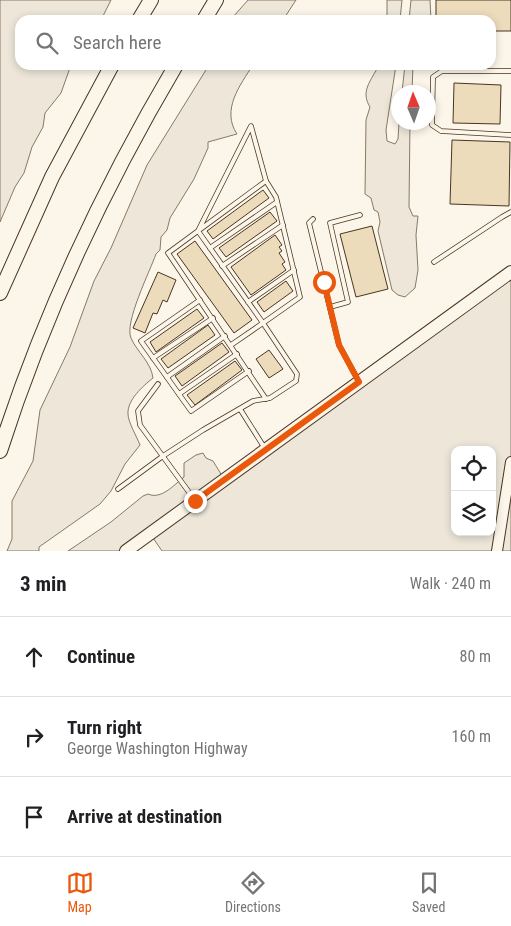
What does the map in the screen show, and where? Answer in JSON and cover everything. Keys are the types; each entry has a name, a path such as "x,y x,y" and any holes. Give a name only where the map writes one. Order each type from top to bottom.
{"highway":[{"path":"142,15 151,0"},
{"path":"207,15 216,0"},
{"path":"0,293 52,177 109,70"},
{"path":"0,452 34,355 70,268 124,157 173,70"}],"main road":[{"path":"126,551 511,272"}],"street":[{"path":"497,551 511,462"}],"lane":[{"path":"511,71 442,71 433,77 432,125 441,130 511,135"},
{"path":"198,231 251,126 266,181 276,197 300,297 231,345"},
{"path":"266,181 168,253 266,398"},
{"path":"210,248 277,202"},
{"path":"434,262 511,212"},
{"path":"330,307 348,302 330,223 360,215"},
{"path":"313,219 309,223 339,345 359,382"},
{"path":"222,266 283,225"},
{"path":"118,490 162,456 203,430 253,401 270,398 296,381 297,374 263,322 198,231"},
{"path":"248,302 294,270"},
{"path":"200,300 141,341 191,411 249,371"},
{"path":"153,358 213,318"},
{"path":"166,377 225,336"},
{"path":"179,394 237,354"},
{"path":"158,384 138,411 140,425 195,501"},
{"path":"240,409 266,449"}],"shaded area":[{"path":"0,0 111,0 104,15 15,15 15,70 69,70 61,93 45,113 43,127 32,147 24,173 15,187 0,222"},
{"path":"248,0 296,0 286,15 235,15"},
{"path":"387,0 402,0 400,15 387,15"},
{"path":"411,0 430,0 431,15 410,15"},
{"path":"206,70 250,70 238,89 232,107 231,116 237,134 208,142 208,148 194,179 170,218 167,230 161,237 160,250 156,254 134,309 131,321 131,338 150,367 153,378 136,394 128,409 129,421 140,445 125,464 111,491 100,504 39,547 39,551 7,551 12,539 12,501 33,461 40,410 70,347 94,281 111,248 147,165"},
{"path":"376,70 395,70 393,85 391,85 386,130 387,141 395,144 398,139 399,130 410,130 409,207 413,216 418,216 416,235 418,270 415,288 405,297 398,295 392,290 378,231 380,222 378,212 374,210 371,198 365,194 366,120 370,107 366,96 368,86"},
{"path":"404,70 413,70 412,85 403,85"},
{"path":"511,273 511,551 162,551 151,535 128,551 68,551 111,522 143,496 148,494 158,495 172,487 184,477 184,463 196,455 203,453 206,458 213,461 224,479"}],"building":[{"path":"436,0 511,0 511,31 496,31 496,15 436,15"},
{"path":"454,83 501,85 500,124 453,123"},
{"path":"452,140 510,142 509,206 450,204"},
{"path":"263,190 269,198 213,239 207,231"},
{"path":"270,212 277,221 226,257 219,248"},
{"path":"372,226 388,289 356,297 340,234"},
{"path":"275,235 282,245 279,247 282,251 279,253 285,262 282,264 286,270 251,295 231,267"},
{"path":"195,241 252,320 234,333 177,254"},
{"path":"158,272 176,280 167,302 163,300 157,314 153,313 145,333 133,328"},
{"path":"286,281 293,291 264,312 257,302"},
{"path":"197,309 204,318 156,352 150,342"},
{"path":"208,325 215,335 168,368 161,359"},
{"path":"222,343 229,352 182,386 175,376"},
{"path":"269,350 283,369 269,378 256,359"},
{"path":"235,361 242,370 195,405 187,395"}],"route":[{"path":"195,501 359,382 339,345 324,282"}]}
